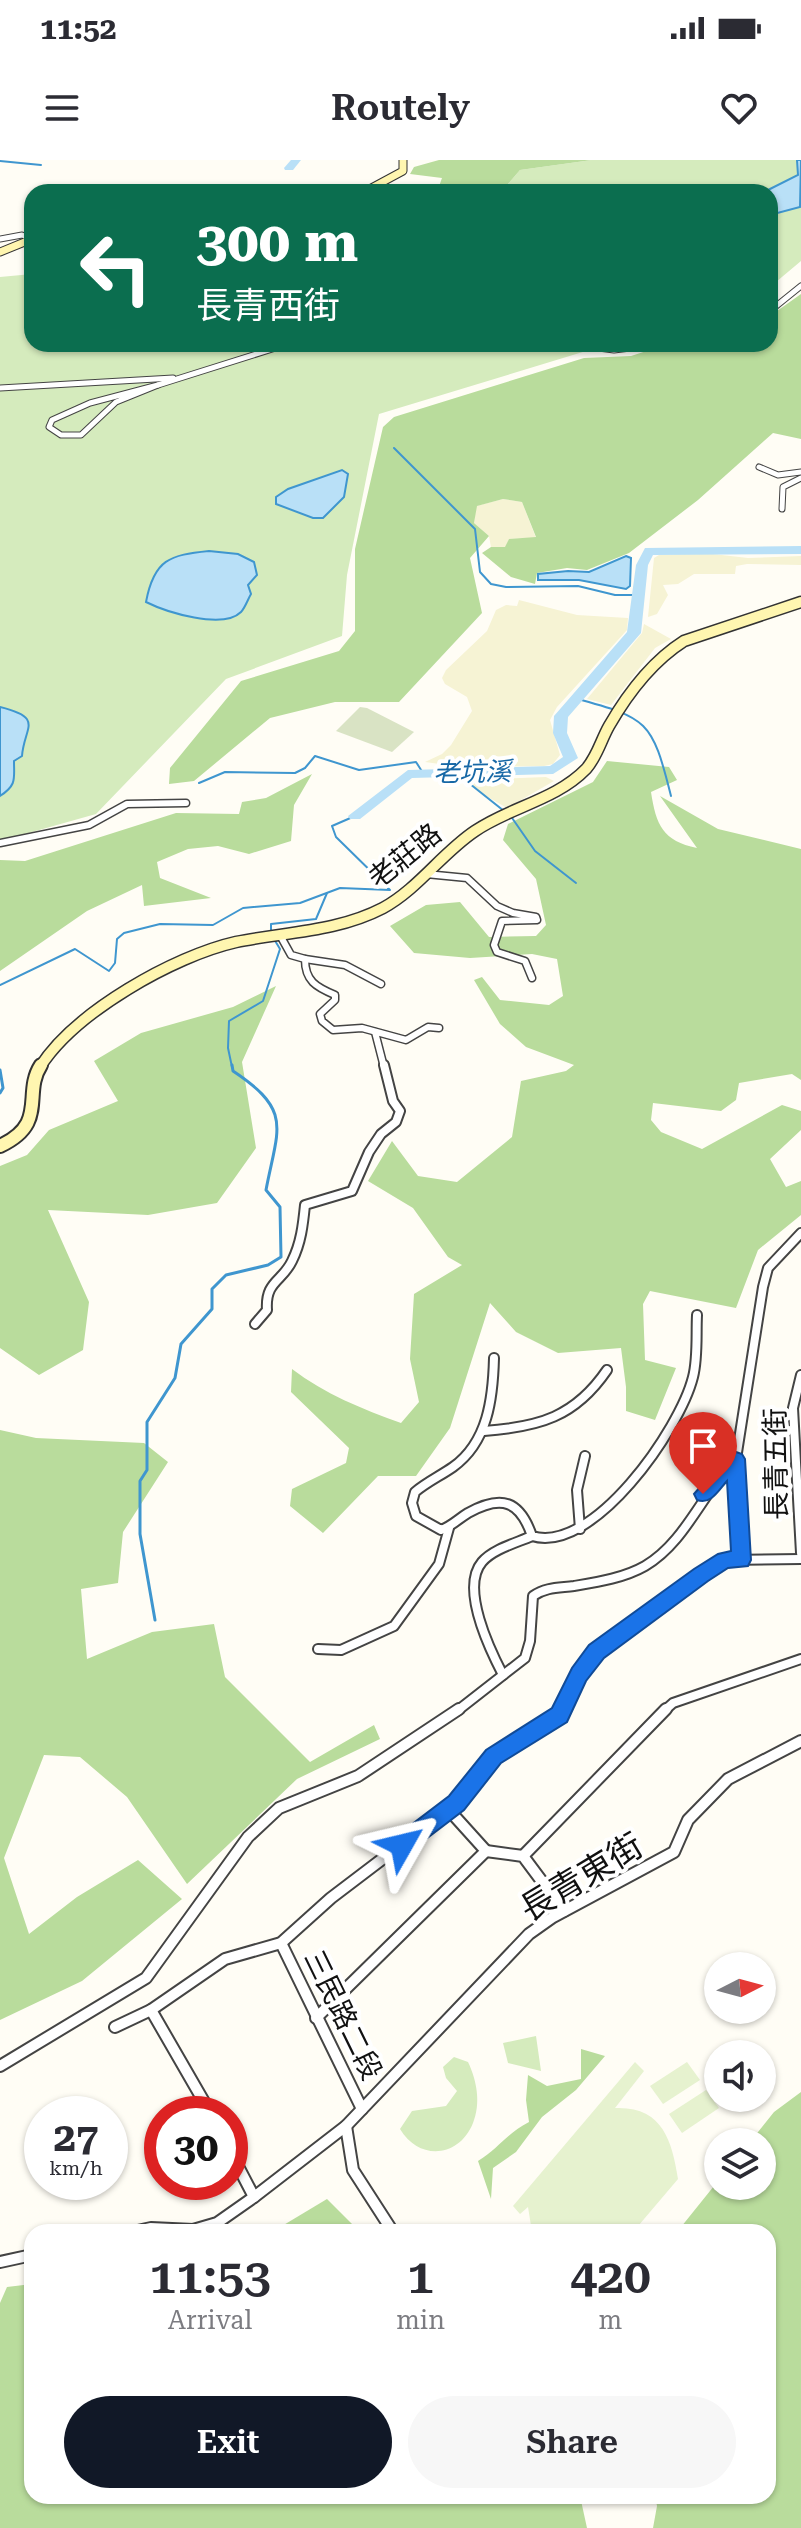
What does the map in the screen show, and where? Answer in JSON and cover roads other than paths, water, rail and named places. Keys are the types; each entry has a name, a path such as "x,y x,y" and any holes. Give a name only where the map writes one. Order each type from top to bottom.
{"street":[{"path":"381,184 403,171 403,160"},
{"path":"0,239 24,236"},
{"path":"0,252 24,242"},
{"path":"778,305 801,286"},
{"path":"158,385 118,401 92,429 82,434 71,436 49,427 52,420 68,411 263,352"},
{"path":"0,388 182,378"},
{"path":"129,379 158,385"},
{"path":"759,467 778,475 801,475"},
{"path":"782,509 783,487 801,475"},
{"name":"老莊路","path":"0,1146 9,1143 24,1129 35,1100 35,1074 46,1058 72,1032 130,988 197,956 235,942 339,924 373,912 404,895 477,829 581,774 595,757 620,711 660,656 670,648 725,626 801,602"},
{"path":"0,843 89,825 127,804 186,803"},
{"path":"426,874 467,878 483,896 503,911 536,917 537,920 502,921 494,945 497,952 525,961 532,978"},
{"path":"276,937 291,955 355,969 381,984"},
{"path":"305,959 305,976 309,984 335,995 335,1000 320,1014 322,1021 340,1031 362,1028 406,1040 428,1027 439,1028"},
{"path":"255,1324 267,1310 266,1296 273,1283 291,1265 301,1240 305,1205 352,1191 373,1146 388,1126 396,1122 400,1111 389,1091 375,1032"},
{"path":"741,1560 736,1459 768,1268 801,1233"},
{"path":"503,1675 486,1642 474,1588 481,1563 532,1536 545,1540 580,1529 638,1476 683,1399 695,1368 697,1315"},
{"path":"494,1358 484,1431 456,1464 415,1492 412,1503 416,1516 428,1526 441,1530 454,1527 462,1518 490,1505 511,1506 524,1513 532,1536"},
{"path":"484,1431 545,1424 562,1415 598,1386 607,1370"},
{"name":"長青五街","path":"801,1375 797,1408 801,1553"},
{"path":"580,1529 577,1490 585,1456"},
{"path":"0,2066 146,1978 248,1837 279,1808 358,1776 455,1712 525,1658 530,1641 533,1596 542,1588 571,1587 604,1579 655,1560 693,1516 703,1494 736,1459"},
{"path":"318,1649 341,1650 394,1626 439,1564 449,1528"},
{"name":"三民路二段","path":"214,2224 346,2126 362,2109 281,1943 331,1898 449,1810 478,1779 494,1756 559,1715 579,1675 597,1651 725,1560 801,1559"},
{"name":"長青東街","path":"523,1856 673,1703 801,1659"},
{"name":"長青東街","path":"362,2109 529,1934 564,1911 674,1852 688,1820 728,1779 801,1741"},
{"path":"449,1810 486,1851 523,1856 564,1911"},
{"path":"316,2018 486,1851"},
{"path":"115,2027 151,2010 225,1959 281,1943"},
{"path":"151,2010 201,2096"},
{"path":"346,2126 345,2144 352,2175 387,2224"},
{"path":"248,2186 254,2197"},
{"path":"0,2262 24,2257"}],"water":[{"path":"797,160 801,160 800,207 778,213 778,185 798,175"},
{"path":"342,470 348,474 344,497 323,518 313,518 276,504 276,497 288,489"},
{"path":"209,551 238,554 254,562 257,575 248,585 251,594 241,612 221,619 194,618 146,602 154,576 166,562"},
{"path":"626,556 631,558 630,586 626,589 579,580 538,580 538,574 589,572"},
{"path":"0,707 23,715 29,725 22,756 14,761 12,785 0,796"}],"waterway":[{"path":"289,168 296,160"},
{"path":"0,161 41,165"},
{"path":"394,448 475,529 480,572 491,584 506,587 578,586 615,595 640,595"},
{"name":"老坑溪","path":"355,816 408,774 553,770 571,758 560,733 561,716 634,633 642,565 649,551 801,550"},
{"path":"574,698 618,711 643,726 658,751 671,796"},
{"path":"199,783 225,772 295,773 305,768 315,756 359,770 416,762 423,773"},
{"path":"455,772 504,811"},
{"path":"510,815 535,851 576,883"},
{"name":"老坑溪","path":"0,985 75,949 109,971 115,963 117,939 124,933 160,924 213,925 243,908 300,903 340,888 390,890 336,837 332,826 355,816"},
{"path":"271,933 271,924 316,919 327,893"},
{"path":"232,1067 228,1048 229,1021 263,1001 280,949 274,939"},
{"path":"155,1620 140,1534 140,1481 147,1470 147,1422 175,1378 181,1344 212,1309 212,1289 226,1275 268,1265 281,1257 280,1207 266,1190 277,1135 273,1110 252,1085 233,1071 232,1065"},
{"name":"老坑溪","path":"0,1070 3,1088 0,1093"}]}
